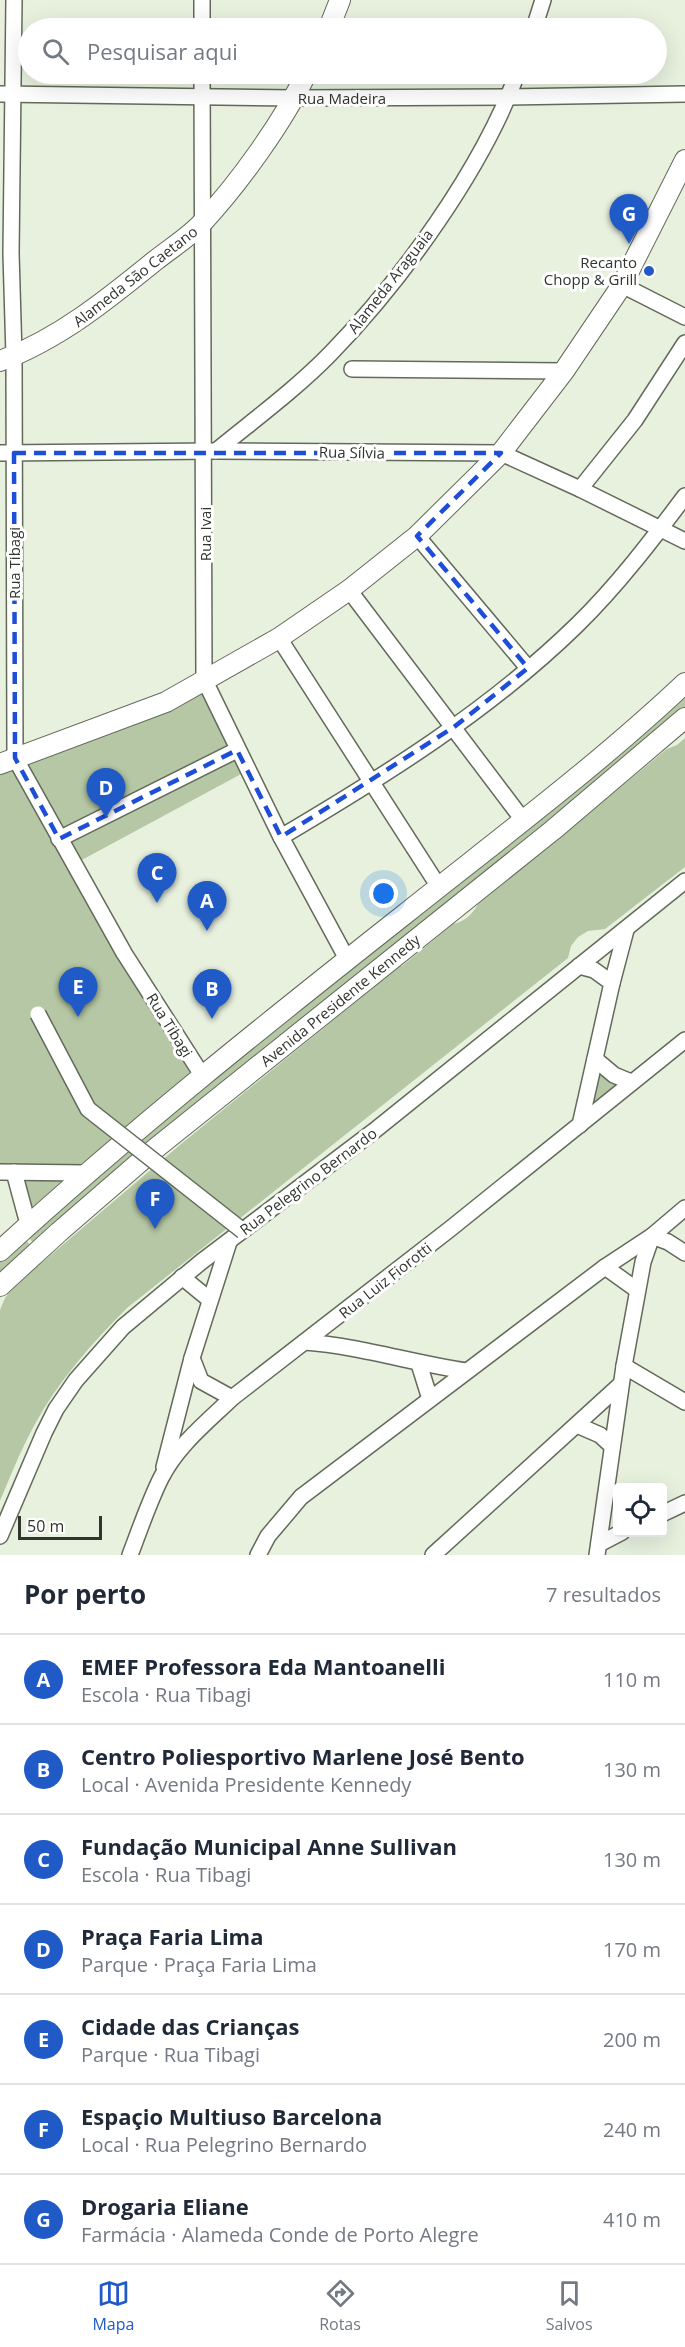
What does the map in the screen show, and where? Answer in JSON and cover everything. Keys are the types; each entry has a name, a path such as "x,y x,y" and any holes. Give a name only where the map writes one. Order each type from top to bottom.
{"main road":[{"path":"332,18 340,0"},
{"name":"Alameda São Caetano","path":"7,359 68,327 114,294 201,224 240,176 294,98 301,84"},
{"path":"8,761 166,702 279,638 349,590 417,536 501,453 564,371 622,285 685,160"},
{"name":"Avenida Presidente Kennedy","path":"0,1251 85,1173 202,1075 596,761 677,694 685,683"},
{"name":"Avenida Presidente Kennedy","path":"0,1286 156,1148 553,830 685,718"},
{"path":"85,1173 96,1179 96,1201"},
{"path":"28,1224 34,1238 44,1245"}],"street":[{"name":"Rua Tibagi","path":"14,0 7,94 5,253 8,761 60,839 124,953 202,1075"},
{"path":"202,0 202,18"},
{"path":"537,18 543,0"},
{"name":"Rua Ivai","path":"202,84 201,224 210,451 204,679 281,837 347,959"},
{"name":"Alameda Araguaia","path":"210,451 309,374 377,302 432,230 470,170 513,84"},
{"name":"Rua Madeira","path":"7,94 294,98 508,98 685,94"},
{"path":"622,285 685,316"},
{"path":"580,489 635,420 685,343"},
{"path":"352,369 564,371"},
{"name":"Rua Sílvia","path":"7,453 210,451 501,453 685,541"},
{"path":"281,837 373,783 454,727 528,668 577,625 619,580 685,495"},
{"path":"417,536 528,668"},
{"path":"349,590 523,819"},
{"path":"279,638 439,887"},
{"path":"60,839 237,750"},
{"name":"Rua Pelegrino Bernardo","path":"0,1536 44,1433 76,1380 123,1327 182,1277 374,1131 685,881"},
{"path":"580,1125 626,930"},
{"path":"579,966 594,970 612,983"},
{"path":"38,1014 88,1109 243,1231"},
{"name":"Rua Luiz Fiorotti","path":"130,1555 162,1477 193,1435 232,1398 685,1040"},
{"path":"595,1059 614,1075 631,1082"},
{"path":"28,1224 7,1172 85,1173"},
{"path":"258,1555 268,1536 301,1497 605,1267 652,1236 685,1208"},
{"path":"652,1236 668,1242 685,1253"},
{"path":"598,1549 620,1385 643,1262 652,1236"},
{"path":"162,1477 192,1358 229,1242"},
{"path":"605,1267 637,1290"},
{"path":"182,1277 210,1300"},
{"path":"305,1342 335,1344 419,1364 466,1371"},
{"path":"192,1358 201,1381 232,1398"},
{"path":"419,1364 430,1399"},
{"path":"624,1366 685,1402"},
{"path":"433,1555 448,1548 620,1385"},
{"path":"577,1425 600,1435 612,1446"},
{"path":"667,1512 685,1503"},
{"path":"598,1549 616,1537"}],"highlighted area":[{"path":"14,453 501,453 417,536 528,668 454,727 281,837 237,750 59,839 15,758"}],"green space":[{"path":"201,688 243,773 78,862 17,759"},
{"path":"685,696 685,711 34,1244 25,1233"},
{"path":"685,738 685,867 605,929 588,931 578,937 571,946 568,958 127,1308 89,1348 65,1377 44,1408 16,1462 0,1501 0,1310 12,1288 181,1144 373,988 393,965 402,966 453,924 468,917 478,904 667,749 677,745"},
{"path":"11,762 191,1075 75,1169 0,1167 0,767"},
{"path":"596,1068 621,1085 585,1114"},
{"path":"18,1176 65,1178 30,1209"},
{"path":"23,1236 33,1249 0,1277 0,1257"}],"place":[{"name":"Drogaria Eliane","path":"629,244"},
{"name":"Recanto Chopp & Grill","path":"649,271"},
{"name":"Praça Faria Lima","path":"106,818"},
{"name":"Fundação Municipal Anne Sullivan","path":"157,903"},
{"name":"EMEF Professora Eda Mantoanelli","path":"207,931"},
{"name":"Cidade das Crianças","path":"78,1017"},
{"name":"Centro Poliesportivo Marlene José Bento","path":"212,1019"},
{"name":"Espaçio Multiuso Barcelona","path":"155,1229"}]}
